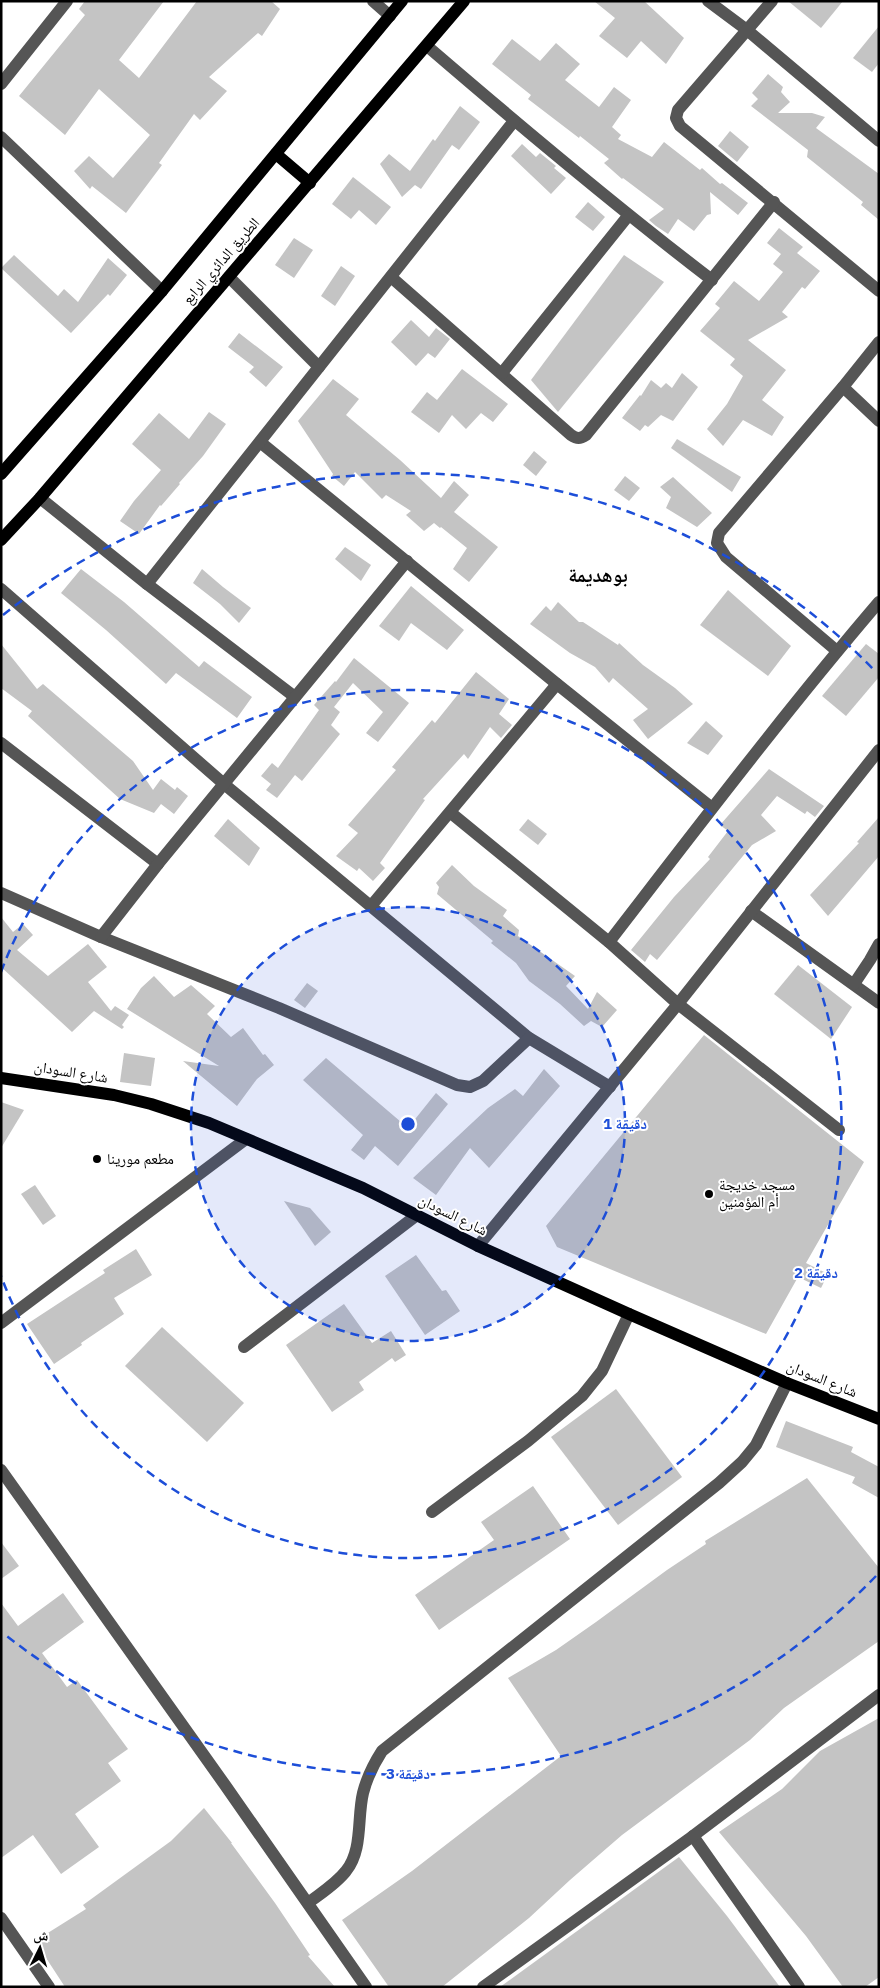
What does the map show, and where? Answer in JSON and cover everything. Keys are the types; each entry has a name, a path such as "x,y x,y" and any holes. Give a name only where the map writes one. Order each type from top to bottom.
{"main road":[{"name":"الطريق الدائري الرابع","path":"1,474 162,291 402,1"},
{"name":"الطريق الدائري الرابع","path":"1,540 40,498 464,1"},
{"path":"276,154 310,183"},
{"name":"شارع السودان","path":"1,1078 114,1095 151,1104 209,1123 363,1188 478,1246 629,1314 787,1383 879,1419"}],"street":[{"path":"1,84 67,1"},
{"path":"373,1 390,16"},
{"path":"708,1 747,30 879,141"},
{"path":"772,1 678,110 676,118 680,126 879,291"},
{"path":"427,46 628,216 712,280"},
{"path":"147,584 514,121"},
{"path":"1,137 162,291"},
{"path":"391,276 571,435 581,438 586,435 774,202"},
{"path":"502,374 628,216"},
{"path":"228,278 319,367"},
{"path":"837,651 726,557 717,543 718,533 879,342"},
{"path":"843,387 879,421"},
{"path":"260,442 712,808"},
{"path":"40,498 147,584 294,697"},
{"path":"101,937 158,864 407,561"},
{"path":"1,589 224,784 529,1038 610,1087"},
{"path":"610,942 712,808 837,651 879,602"},
{"path":"371,906 557,684"},
{"path":"1,743 158,864"},
{"path":"478,1246 678,1004 879,750"},
{"path":"450,813 610,942 678,1004 839,1130"},
{"path":"1,893 101,937 279,1008 457,1085 470,1087 483,1081 529,1038"},
{"path":"751,911 879,1003"},
{"path":"854,984 879,944"},
{"path":"1,1324 246,1139"},
{"path":"244,1347 417,1215"},
{"path":"432,1512 528,1441 582,1396 602,1371 629,1314"},
{"path":"308,1903 337,1882 348,1870 354,1854 362,1795 370,1769 382,1751 719,1483 756,1445 787,1383"},
{"path":"1,1470 366,1987"},
{"path":"483,1987 693,1836 879,1695"},
{"path":"693,1836 799,1987"},
{"path":"1,1918 49,1987"}],"building":[{"path":"85,1 164,1 119,60 139,78 197,1 271,1 280,9 262,36 258,33 209,77 227,91 200,120 194,114 159,163 162,165 126,213 92,186 90,189 74,171 89,156 113,178 150,135 99,89 65,135 19,96 85,15 79,9"},
{"path":"594,1 644,1 684,38 666,64 641,41 627,58 599,36 615,18"},
{"path":"788,1 843,1 821,28"},
{"path":"879,26 879,63 872,72 853,58"},
{"path":"512,39 540,61 556,43 580,64 565,80 599,107 614,87 631,100 612,127 621,135 618,139 652,157 664,142 700,170 702,168 720,184 722,183 748,203 738,215 710,192 711,214 707,215 694,231 678,219 668,234 656,226 649,220 664,209 622,179 604,163 609,159 528,99 531,95 492,64"},
{"path":"768,74 783,87 781,92 790,102 778,113 812,113 825,117 816,128 879,174 879,220 861,205 863,202 807,157 808,150 751,106 758,99 752,93"},
{"path":"460,106 480,122 459,150 452,145 421,189 415,185 402,197 380,164 389,154 410,171 433,139 435,141"},
{"path":"730,131 749,147 737,162 718,146"},
{"path":"522,144 536,157 540,153 556,166 554,168 566,178 551,194 511,156"},
{"path":"353,177 391,207 376,225 359,210 351,219 332,204"},
{"path":"588,202 605,217 593,231 575,217"},
{"path":"779,228 803,247 797,253 820,271 805,289 802,287 782,312 788,317 748,340 786,370 762,400 784,417 772,436 743,420 723,446 707,429 727,404 743,376 730,365 735,359 700,331 720,308 715,304 734,281 759,301 783,272 773,264 781,254 767,243"},
{"path":"294,238 313,250 294,278 275,265"},
{"path":"14,255 58,296 64,289 78,302 108,258 127,275 110,296 108,294 71,333 1,268"},
{"path":"624,255 664,282 558,412 531,380"},
{"path":"341,266 355,276 335,306 321,296"},
{"path":"411,320 429,337 436,328 450,339 435,358 428,353 416,366 391,342"},
{"path":"239,333 283,367 266,387 249,372 254,367 228,347"},
{"path":"462,369 508,404 493,422 481,413 466,429 452,415 439,433 411,412 427,392 437,400"},
{"path":"682,373 698,387 673,421 661,415 648,427 645,425 640,431 622,418 641,396 651,380 661,388 666,383 672,388"},
{"path":"333,379 359,399 346,415 400,460 441,498 454,481 469,495 454,512 498,547 469,582 453,569 467,548 441,527 434,523 424,531 406,515 411,511 386,495 382,499 355,472 344,486 332,476 333,474 298,421"},
{"path":"209,412 226,424 203,456 160,505 139,534 120,521 134,501 161,470 132,444 159,413 189,439"},
{"path":"677,439 741,477 732,492 671,448"},
{"path":"534,451 547,462 536,476 523,465"},
{"path":"625,476 640,488 629,501 614,490"},
{"path":"673,477 712,513 697,527 666,508 671,497 660,487"},
{"path":"345,547 371,565 361,581 335,559"},
{"path":"81,569 124,602 199,667 204,661 252,697 237,718 176,673 166,684 106,630 61,593"},
{"path":"202,569 251,608 239,623 220,604 193,583"},
{"path":"411,586 464,630 447,650 411,623 399,641 379,626"},
{"path":"728,590 791,646 768,676 700,625"},
{"path":"558,602 579,622 583,622 618,645 619,643 643,665 675,688 693,704 648,739 633,720 648,709 613,678 609,683 595,667 570,653 530,624 546,606 551,611"},
{"path":"1,644 37,689 43,684 133,761 153,790 161,779 175,790 177,787 188,796 174,814 161,804 154,813 120,799 28,716 32,711 1,688"},
{"path":"866,644 879,654 879,677 846,716 822,696"},
{"path":"354,658 409,703 378,742 366,733 383,712 353,683 334,707 340,712 331,725 340,734 302,781 295,775 277,798 266,790 271,784 261,776 272,763 278,768 319,710 314,705 336,682"},
{"path":"476,672 509,699 499,714 512,725 501,738 490,727 468,759 464,754 423,799 425,800 380,863 385,868 373,881 359,868 357,871 336,856 358,833 348,825 396,770 392,767 432,720 435,723"},
{"path":"706,721 723,736 708,755 687,743"},
{"path":"769,769 824,806 815,817 807,811 805,814 777,796 761,815 776,831 752,845 657,960 650,954 645,962 631,950 674,897 710,859 708,857 728,831 720,825"},
{"path":"879,817 879,856 828,916 810,895 859,843 857,842"},
{"path":"228,819 260,848 249,866 214,836"},
{"path":"528,819 547,834 538,845 519,830"},
{"path":"452,865 474,886 507,910 503,916 519,930 518,936 575,976 566,986 588,1009 597,992 617,1010 602,1027 591,1021 584,1026 560,1004 529,981 516,963 491,943 493,941 437,894 439,887 436,883"},
{"path":"1,917 13,932 23,924 33,935 17,950 48,976 88,944 107,967 88,982 111,1011 115,1006 129,1015 122,1025 124,1027 122,1029 94,1011 72,1032 1,967"},
{"path":"798,965 852,1007 831,1039 774,994"},
{"path":"154,976 174,997 191,985 215,1006 207,1014 231,1037 243,1028 263,1055 265,1054 274,1065 257,1079 237,1106 183,1061 219,1066 127,1009 141,988"},
{"path":"307,983 318,991 305,1008 294,1000"},
{"name":"مسجد خديجة أم المؤمنين","path":"704,1035 864,1162 806,1263 828,1274 821,1288 798,1277 766,1334 557,1247 546,1226"},
{"path":"124,1053 155,1058 151,1086 120,1082"},
{"path":"326,1058 408,1128 436,1093 448,1104 398,1166 375,1146 364,1160 351,1150 363,1135 303,1080"},
{"path":"544,1069 560,1086 489,1168 470,1148 436,1195 413,1178 488,1108 515,1089 523,1096"},
{"path":"1,1102 24,1110 1,1148"},
{"path":"35,1185 56,1216 43,1225 21,1194"},
{"path":"284,1201 310,1208 331,1232 315,1246"},
{"path":"136,1249 152,1275 114,1298 124,1314 54,1364 27,1324 105,1273 103,1270"},
{"path":"416,1255 442,1291 446,1290 460,1311 425,1335 385,1276"},
{"path":"344,1304 372,1343 391,1331 406,1355 395,1362 392,1358 359,1382 364,1390 332,1412 286,1345"},
{"path":"162,1327 244,1403 207,1442 125,1366"},
{"path":"616,1389 682,1477 618,1525 551,1437"},
{"path":"786,1421 853,1447 851,1452 879,1467 879,1498 852,1483 855,1477 776,1447"},
{"path":"807,1478 879,1568 879,1641 784,1708 750,1740 622,1835 529,1918 442,1987 389,1987 342,1920 412,1871 561,1756 508,1678 556,1650 706,1544 705,1541"},
{"path":"533,1486 570,1539 439,1630 415,1595 494,1540 481,1522"},
{"path":"1,1542 19,1566 1,1579"},
{"path":"63,1593 84,1622 42,1653 67,1687 77,1680 128,1749 108,1763 121,1781 75,1814 99,1847 61,1874 33,1835 1,1858 1,1603 18,1626"},
{"path":"879,1718 879,1977 865,1987 843,1987 806,1936 719,1832 782,1789 820,1751"},
{"path":"204,1808 275,1903 310,1955 308,1956 335,1987 65,1987 35,1941 86,1909 83,1905 171,1841"},
{"path":"679,1857 727,1916 780,1987 500,1987"}],"place":[{"name":"مطعم مورينا","path":"97,1159"},
{"name":"مسجد خديجة أم المؤمنين","path":"709,1194"}],"district":[{"name":"بوهديمة","path":"598,575"}]}
